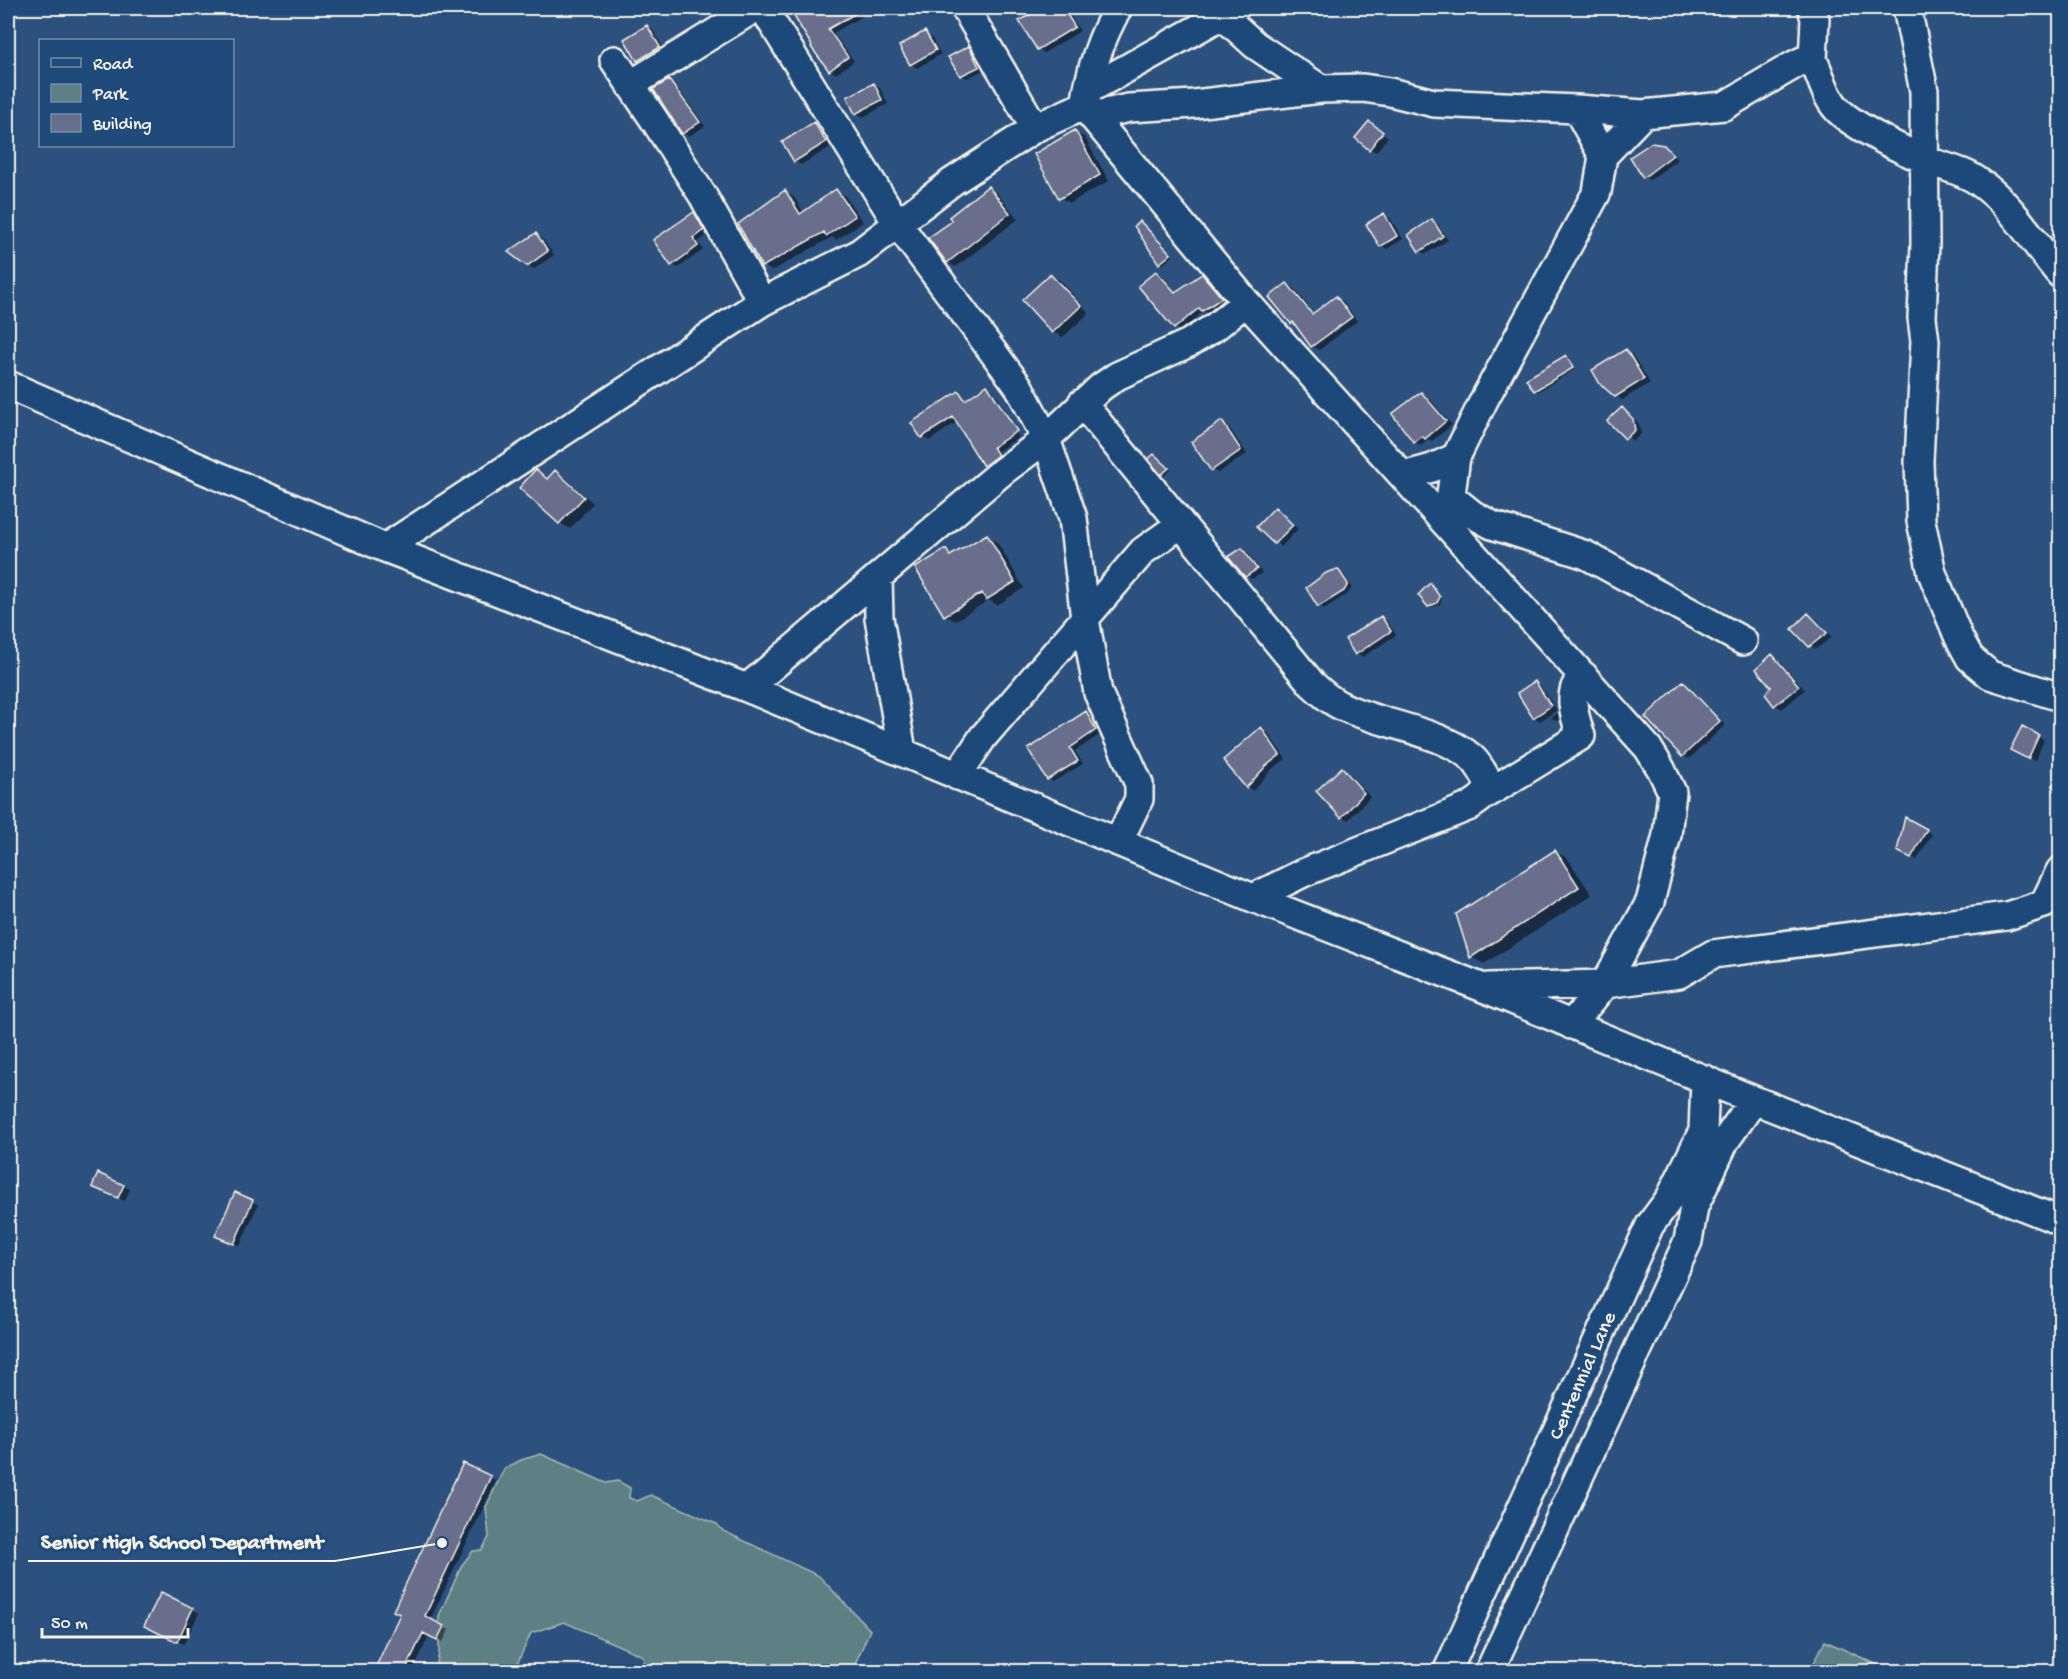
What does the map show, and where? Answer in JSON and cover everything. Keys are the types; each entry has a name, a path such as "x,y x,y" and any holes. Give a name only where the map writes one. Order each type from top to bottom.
{"street":[{"path":"630,85 755,8"},
{"path":"764,8 897,223 1019,387 1046,439 1073,518 1085,619 1098,693 1139,784 1139,800 1118,842"},
{"path":"965,8 1035,128"},
{"path":"1088,104 1109,23 1118,8"},
{"path":"1812,8 1815,19 1813,60 1828,97 1840,112 1860,126 1924,159 1975,179 1996,195 2010,210 2061,274"},
{"path":"1907,8 1924,91 1925,244 1922,318 1925,341 1919,461 1921,521 1932,573 1959,638 1970,658 1990,675 2012,684 2061,697"},
{"path":"385,548 762,302 858,254 952,182 1035,128 1088,104 1228,11 1255,45 1321,89"},
{"path":"614,60 703,196 762,302"},
{"path":"1088,104 1129,108 1194,104 1321,89 1363,88 1434,103 1642,114 1724,106 1802,61 1813,60"},
{"path":"1088,104 1246,302 1648,748 1661,769 1672,792 1667,835 1650,902 1605,984 1571,1025"},
{"path":"1577,109 1603,156"},
{"path":"1447,524 1456,457 1485,398 1597,192 1603,156 1642,114"},
{"path":"747,688 1004,471 1046,439 1101,387 1117,376 1197,338 1246,302"},
{"path":"8,385 385,548 747,688 1253,898 1481,987 1754,1100 2061,1221"},
{"path":"1082,403 1320,692 1346,709 1448,743 1471,757 1487,780 1488,788 1485,795"},
{"path":"1403,476 1432,468 1456,457"},
{"path":"1450,497 1472,514 1492,525 1586,555 1743,640"},
{"path":"957,776 983,737 1143,551 1181,524"},
{"path":"878,577 879,618 902,751"},
{"path":"1253,898 1303,873 1468,807 1581,736 1573,714 1579,680 1584,676"},
{"path":"1481,987 1605,984 1679,974 1713,954 2007,916 2052,902 2061,871"},
{"name":"Centennial Lane","path":"1705,1079 1714,1136"},
{"name":"Centennial Lane","path":"1493,1663 1688,1241 1694,1207 1696,1174 1714,1136 1754,1100"},
{"name":"Centennial Lane","path":"1447,1671 1650,1225 1670,1198 1696,1174"},
{"path":"1650,1225 1688,1241"},
{"path":"1599,1335 1637,1351"},
{"path":"1528,1493 1563,1511"},
{"path":"1462,1639 1493,1663"}],"green space":[{"path":"541,1454 606,1483 618,1481 630,1488 629,1498 637,1501 651,1495 717,1524 723,1531 819,1576 870,1630 852,1671 644,1671 643,1656 564,1622 531,1633 514,1671 435,1672 439,1653 439,1616 462,1565 473,1551 482,1550 489,1537 486,1507 504,1469 521,1460"},
{"path":"1825,1641 1891,1671 1810,1671"}],"building":[{"path":"789,8 811,8 815,13 825,8 865,8 828,29 848,57 829,71 811,47"},
{"path":"1041,8 1063,8 1075,27 1037,50 1019,21"},
{"path":"647,25 660,47 637,61 624,39"},
{"path":"925,31 936,50 910,65 899,46"},
{"path":"969,46 979,67 960,76 948,57"},
{"path":"669,80 700,122 682,134 653,89"},
{"path":"874,83 882,100 855,114 847,97"},
{"path":"1369,121 1383,132 1369,150 1355,138"},
{"path":"814,122 826,142 794,162 782,142"},
{"path":"1075,130 1100,175 1059,199 1034,154"},
{"path":"1651,143 1664,145 1673,155 1643,178 1630,157"},
{"path":"988,186 1010,213 947,263 928,238 952,221 949,217"},
{"path":"836,189 855,216 826,236 824,232 762,267 738,224 785,190 800,214"},
{"path":"694,212 704,230 693,238 698,246 671,266 653,240"},
{"path":"1384,213 1397,236 1380,247 1366,224"},
{"path":"1432,219 1443,236 1419,252 1408,235"},
{"path":"1140,221 1171,254 1159,264 1134,226"},
{"path":"536,233 548,251 527,266 508,252"},
{"path":"1156,271 1175,292 1202,274 1222,298 1202,311 1199,308 1174,329 1138,286"},
{"path":"1050,274 1081,306 1052,333 1022,300"},
{"path":"1287,283 1312,314 1336,296 1352,317 1311,347 1293,322 1291,324 1269,297"},
{"path":"1626,349 1644,379 1615,397 1600,384 1592,370"},
{"path":"1566,355 1573,368 1534,391 1526,379"},
{"path":"987,385 1017,431 993,447 998,455 983,466 953,417 921,438 911,423 959,391 965,400"},
{"path":"1421,392 1446,421 1425,439 1422,436 1414,443 1392,414"},
{"path":"1622,407 1633,419 1635,430 1625,439 1607,421"},
{"path":"1222,421 1241,450 1211,471 1191,442"},
{"path":"1154,454 1169,468 1161,475 1148,459"},
{"path":"536,469 547,479 555,470 584,497 559,524 519,488"},
{"path":"1275,507 1293,525 1274,544 1256,527"},
{"path":"987,534 1015,582 986,600 982,593 944,616 915,568 946,549 950,556"},
{"path":"1242,548 1257,569 1245,577 1228,557"},
{"path":"1338,569 1348,584 1344,591 1318,607 1306,588 1326,573"},
{"path":"1430,583 1440,597 1437,603 1428,607 1418,595"},
{"path":"1808,613 1827,633 1809,647 1792,629"},
{"path":"1381,616 1391,631 1355,655 1345,639"},
{"path":"1772,654 1799,686 1774,706 1765,694 1771,687 1756,669"},
{"path":"1535,681 1551,706 1533,718 1517,693"},
{"path":"1683,681 1720,721 1682,757 1645,717"},
{"path":"1086,711 1096,730 1070,748 1078,761 1047,780 1028,749"},
{"path":"2022,726 2039,735 2028,759 2010,750"},
{"path":"1261,727 1280,755 1266,766 1246,788 1223,760"},
{"path":"1342,767 1364,793 1341,818 1316,791"},
{"path":"1905,817 1927,829 1911,858 1897,851"},
{"path":"1555,850 1579,887 1470,958 1456,914"},
{"path":"98,1173 124,1185 118,1198 92,1187"},
{"path":"235,1192 253,1200 234,1244 215,1236"},
{"path":"463,1463 491,1476 425,1616 444,1626 437,1640 423,1633 405,1671 374,1671 400,1614 393,1611"},
{"path":"161,1592 193,1608 177,1642 144,1626"}],"place":[{"name":"Senior High School Department","path":"442,1543"}]}
